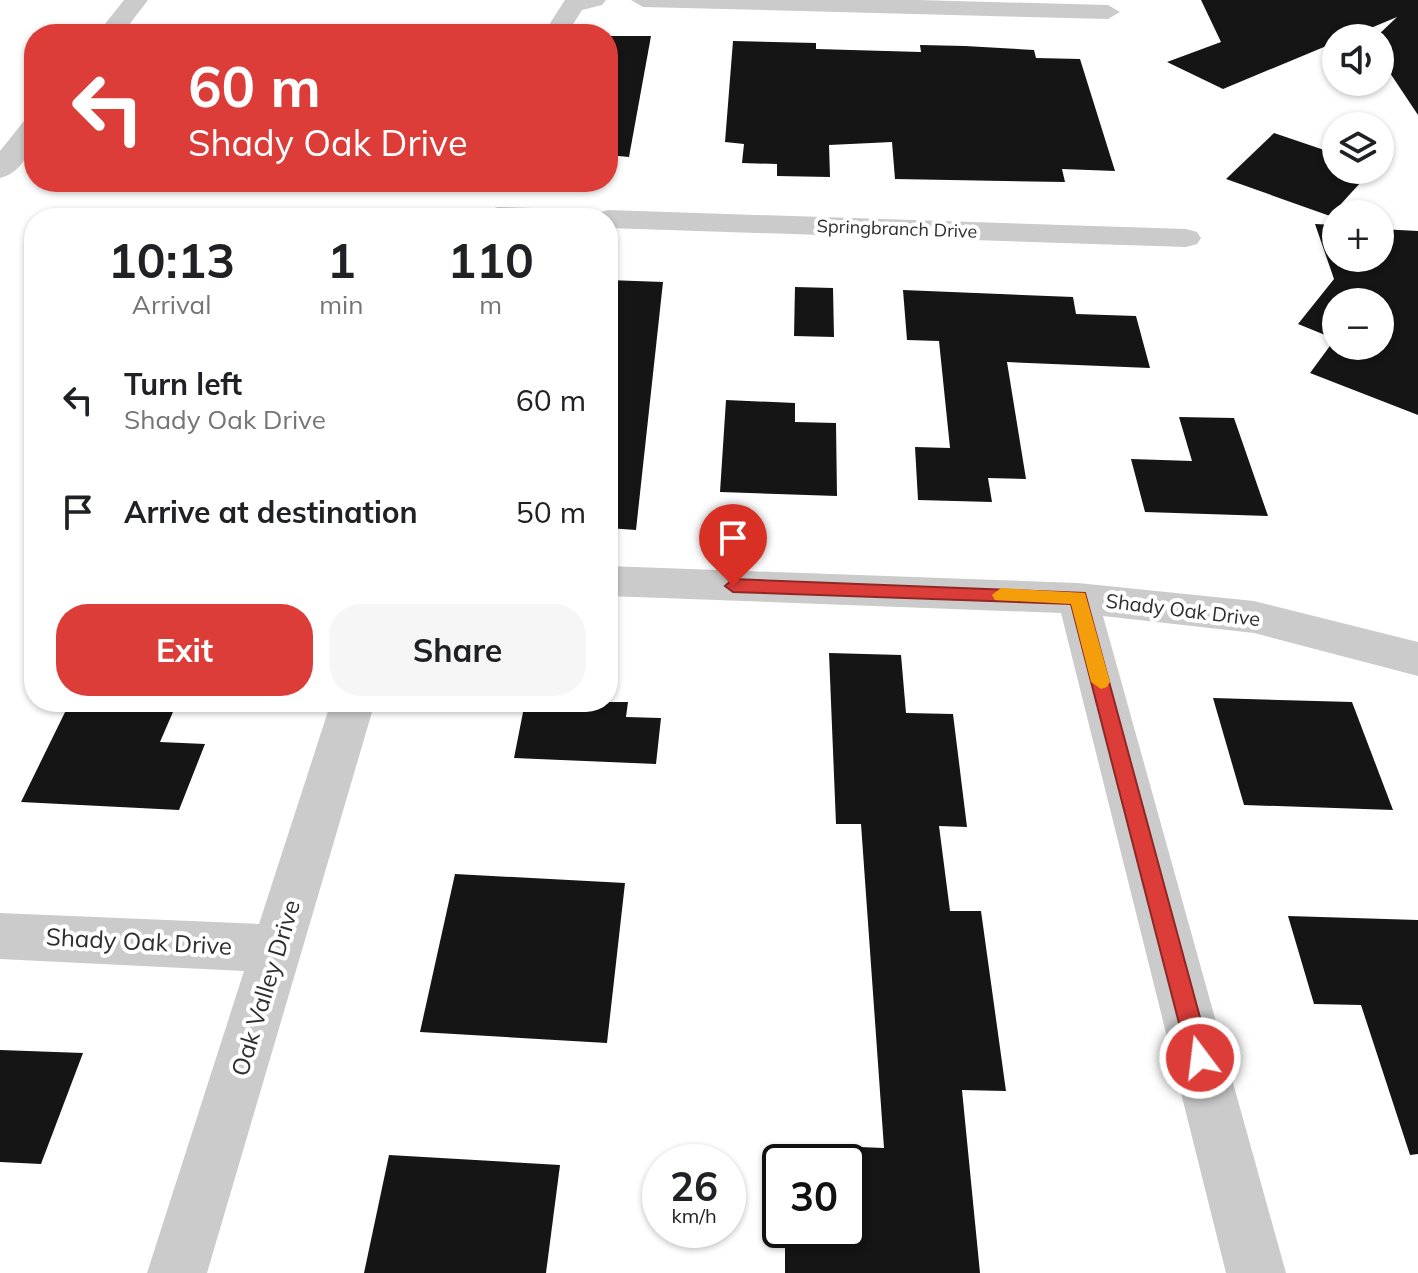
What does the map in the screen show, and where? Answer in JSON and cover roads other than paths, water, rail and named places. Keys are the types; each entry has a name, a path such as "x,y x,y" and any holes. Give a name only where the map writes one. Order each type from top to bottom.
{"street":[{"path":"117,24 136,0"},
{"path":"643,0 1108,12"},
{"path":"564,24 584,2"},
{"path":"0,169 24,139"},
{"name":"Springbranch Drive","path":"618,219 1186,238"},
{"name":"Shady Oak Drive","path":"618,581 1078,598 1254,617 1418,659"},
{"path":"1078,598 1256,1273"},
{"name":"Oak Valley Drive","path":"177,1273 350,712"},
{"name":"Shady Oak Drive","path":"0,936 278,949"}]}
